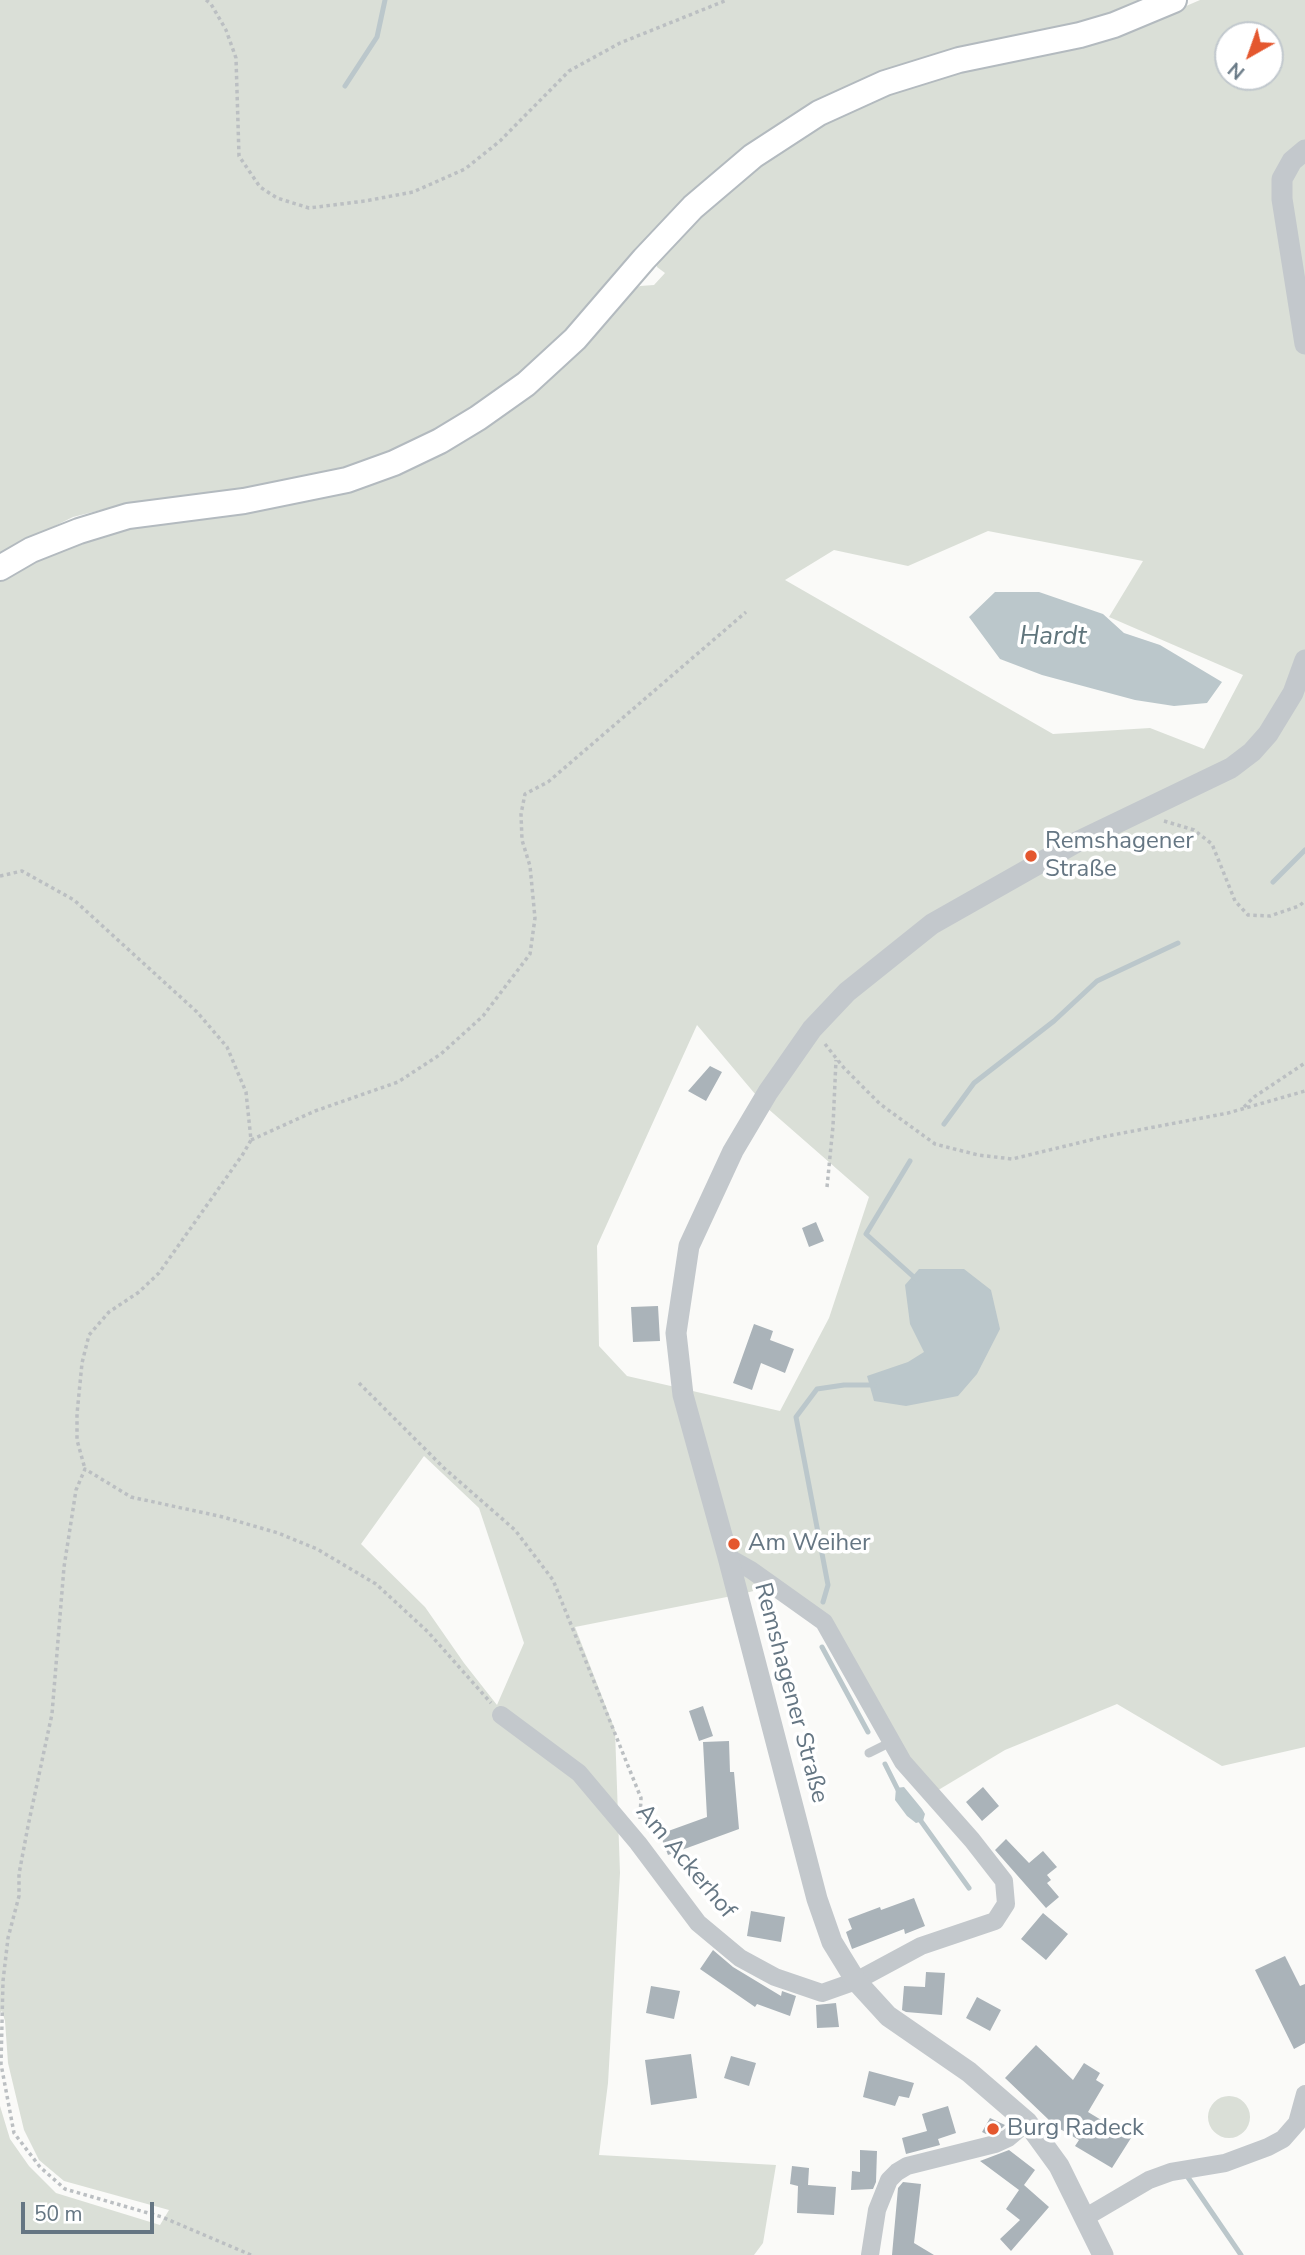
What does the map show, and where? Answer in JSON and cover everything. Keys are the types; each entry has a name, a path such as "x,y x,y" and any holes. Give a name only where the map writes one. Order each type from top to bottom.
{"main road":[{"path":"0,568 31,550 128,516 244,501 347,480 394,463 478,418 526,384 575,339 693,207 753,156 819,113 885,83 958,60 1080,35 1114,25 1174,0"}],"street":[{"path":"1305,150 1292,161 1282,179 1282,199 1305,344"},
{"name":"Remshagener Straße","path":"1103,2255 1059,2166 1027,2122 969,2072 888,2015 856,1981 832,1942 817,1899 728,1557 682,1395 676,1334 689,1246 733,1151 768,1092 813,1029 847,992 932,924 1075,843 1231,768 1252,752 1268,734 1286,705 1305,660"},
{"path":"728,1557 751,1570 824,1622 903,1762 972,1840 1004,1881 1006,1904 995,1921 921,1946 856,1981"},
{"name":"Am Ackerhof","path":"501,1715 579,1773 638,1843 698,1923 740,1958 775,1977 822,1993 856,1981"},
{"path":"1086,2217 1149,2180 1171,2172 1225,2163 1283,2139 1297,2123 1305,2094"},
{"path":"870,2255 877,2210 889,2180 897,2172 907,2166 995,2144 1008,2138 1027,2122"}],"lane":[{"path":"869,1753 891,1742"}],"path":[{"path":"206,0 226,30 236,58 239,156 260,187 277,198 309,208 414,192 465,169 500,141 569,71 620,43 727,0"},
{"path":"251,2255 162,2217 65,2189 40,2167 13,2133 1,2064 3,1981 8,1938 19,1896 19,1874 52,1714 66,1555 76,1490 85,1469 77,1440 76,1414 82,1363 89,1335 109,1312 139,1292 159,1273 251,1140 315,1111 398,1082 441,1054 483,1016 530,954 535,918 530,866 522,841 521,814 525,794 548,782 746,612"},
{"path":"1144,809 1157,819 1194,830 1212,844 1234,901 1248,915 1270,916 1299,906 1305,901"},
{"path":"0,876 22,871 74,900 197,1012 227,1047 246,1092 251,1140"},
{"path":"813,1029 836,1058 880,1104 935,1144 978,1155 1012,1159 1107,1136 1242,1109 1305,1091"},
{"path":"827,1187 836,1058"},
{"path":"1242,1109 1254,1097 1305,1063"},
{"path":"359,1382 444,1468 515,1530 553,1580 641,1798 638,1843"},
{"path":"85,1469 131,1497 223,1517 278,1533 317,1549 376,1584 428,1632 501,1715"}],"shaded area":[{"path":"0,0 1149,0 1097,19 846,89 517,377 486,400 415,443 364,462 252,489 121,505 73,517 0,553"},
{"path":"1200,0 1305,0 1305,1747 1222,1766 1117,1704 1005,1750 935,1792 907,1761 828,1620 780,1584 575,1627 615,1730 620,1873 608,2083 599,2155 776,2165 763,2243 754,2255 0,2255 0,2106 10,2139 29,2166 56,2193 160,2225 169,2210 64,2181 39,2160 24,2130 8,2063 5,2021 2,2011 0,2013 0,580 40,557 124,528 378,479 631,291 640,286 654,285 665,273 657,267 656,260 675,239 759,165 849,110 944,73 1133,29","holes":["988,531 1143,561 1109,617 1243,675 1204,749 1150,728 1053,734 785,580 834,550 908,566","697,1025 766,1107 869,1197 829,1318 780,1411 627,1376 599,1346 597,1246","424,1456 479,1508 524,1643 497,1705 425,1607 361,1544"]},
{"path":"1229,2096 1244,2102 1250,2117 1244,2132 1229,2138 1214,2132 1208,2117 1214,2102"}],"water":[{"name":"Hardt","path":"995,592 1039,592 1103,614 1124,633 1160,645 1222,682 1207,703 1174,706 1135,700 1042,675 1000,659 969,617"},
{"path":"919,1269 964,1269 991,1290 1000,1329 977,1374 958,1396 906,1406 874,1401 867,1376 908,1362 924,1352 910,1324 905,1285"},
{"path":"904,1787 925,1814 923,1821 916,1823 895,1800 896,1788"}],"building":[{"path":"710,1066 722,1072 706,1101 688,1091"},
{"path":"816,1222 824,1241 809,1247 802,1228"},
{"path":"658,1306 660,1341 633,1342 631,1307"},
{"path":"754,1324 773,1331 770,1340 794,1349 785,1373 761,1363 752,1390 733,1383"},
{"path":"703,1706 713,1736 699,1741 689,1711"},
{"path":"729,1741 730,1772 734,1772 739,1829 668,1855 660,1834 707,1817 703,1742"},
{"path":"983,1787 999,1806 982,1821 966,1802"},
{"path":"1006,1839 1029,1863 1043,1851 1057,1867 1047,1875 1051,1880 1047,1883 1059,1897 1046,1908 995,1850"},
{"path":"914,1898 925,1926 905,1934 904,1929 852,1949 846,1932 852,1929 848,1919"},
{"path":"751,1911 785,1917 781,1942 747,1936"},
{"path":"1043,1913 1068,1934 1046,1960 1021,1939"},
{"path":"713,1950 733,1967 781,1996 782,1991 796,1996 790,2016 757,2004 755,2007 700,1969"},
{"path":"1285,1956 1300,1986 1305,1984 1305,2043 1294,2049 1255,1970"},
{"path":"926,1972 945,1973 942,2015 902,2010 904,1986 925,1987"},
{"path":"651,1986 680,1991 674,2019 646,2013"},
{"path":"977,1997 1001,2010 990,2031 966,2018"},
{"path":"836,2003 839,2027 817,2028 816,2005"},
{"path":"1036,2045 1073,2080 1084,2063 1100,2073 1096,2080 1104,2085 1088,2112 1131,2138 1112,2168 1075,2146 1079,2140 1048,2122 1049,2120 1005,2078"},
{"path":"691,2054 697,2098 651,2105 645,2060"},
{"path":"731,2056 756,2063 749,2086 724,2078"},
{"path":"869,2071 914,2083 909,2098 899,2096 895,2106 863,2097"},
{"path":"948,2106 956,2133 938,2139 940,2145 906,2154 902,2138 927,2131 922,2114"},
{"name":"Burg Radeck","path":"990,2118 1005,2125 986,2134 982,2132"},
{"path":"860,2150 877,2151 876,2182 873,2189 851,2190 852,2171 860,2172"},
{"path":"1009,2150 1035,2170 1024,2185 1049,2207 1011,2251 1000,2239 1020,2220 1006,2209 1019,2190 980,2161"},
{"path":"792,2166 809,2168 808,2185 836,2187 834,2215 797,2213 798,2186 790,2184"},
{"path":"903,2182 921,2184 914,2243 934,2255 892,2255 898,2188"}],"waterway":[{"path":"345,86 377,37 385,0"},
{"path":"1273,882 1305,850"},
{"path":"944,1124 974,1083 1054,1021 1097,981 1178,943"},
{"path":"910,1161 866,1234 916,1279"},
{"path":"823,1602 828,1585 796,1417 817,1389 844,1385 874,1385"},
{"path":"822,1647 868,1732"},
{"path":"885,1764 899,1792"},
{"path":"918,1817 969,1888"},
{"path":"1187,2176 1241,2255"}],"place":[{"name":"Remshagener Straße","path":"1031,856"},
{"name":"Am Weiher","path":"734,1544"},
{"name":"Burg Radeck","path":"993,2129"}]}
